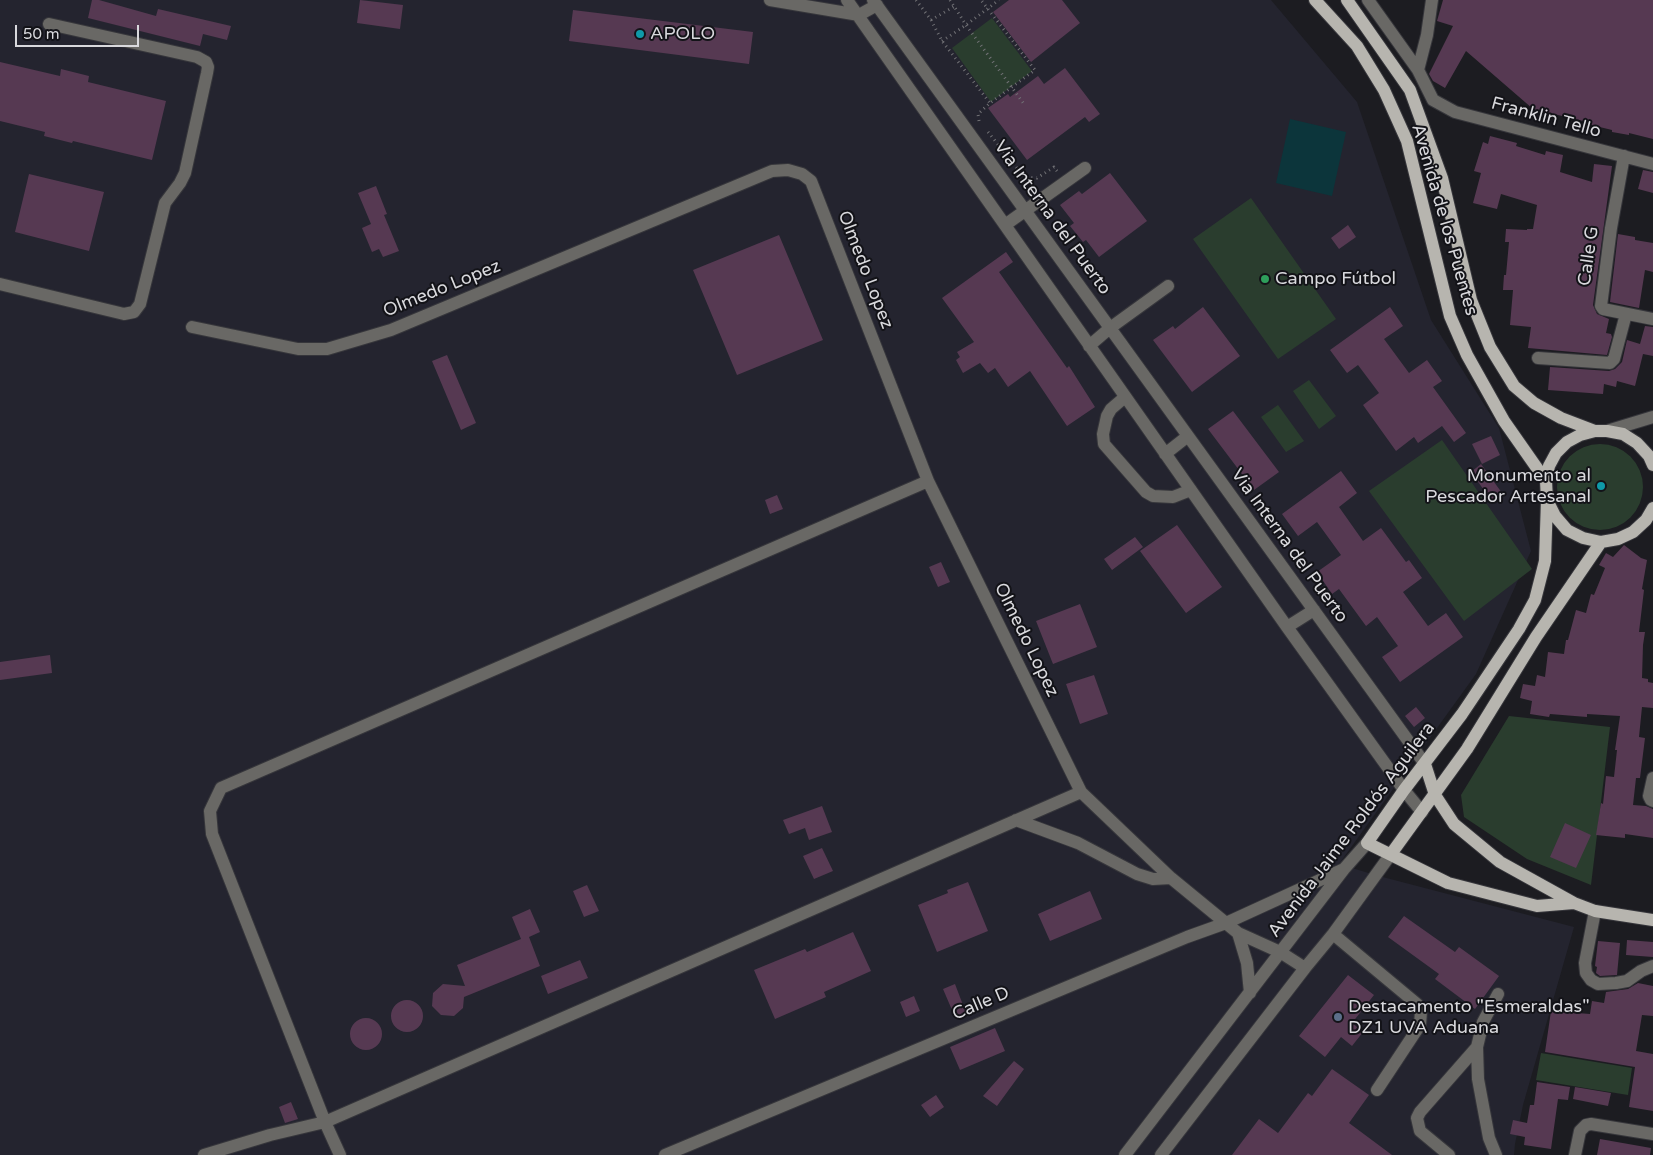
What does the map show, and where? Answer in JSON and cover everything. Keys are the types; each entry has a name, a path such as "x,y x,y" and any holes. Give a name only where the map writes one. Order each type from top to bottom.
{"main road":[{"name":"Avenida de los Puentes","path":"1315,0 1357,46 1384,90 1407,141 1450,316 1467,355 1504,421 1546,481"},
{"name":"Avenida de los Puentes","path":"1347,0 1410,90 1442,178 1471,300 1490,348 1514,386 1534,403 1561,418 1601,431 1623,434 1638,443 1649,456 1653,465"},
{"path":"1546,481 1549,466 1556,453 1567,442 1580,434 1601,431"},
{"name":"Avenida Jaime Roldós Aguilera","path":"1367,843 1404,790 1462,714 1519,629 1535,600 1545,561 1546,481"},
{"path":"1547,500 1555,516 1567,530 1583,538 1600,542 1618,540 1633,532 1646,520 1653,508"},
{"path":"1392,854 1466,749 1536,637 1600,542"},
{"path":"1519,629 1536,637"},
{"name":"Via Interna del Puerto","path":"1425,764 1434,795 1454,824 1500,862 1574,902 1595,911 1653,920"},
{"path":"1367,843 1448,883 1537,906 1574,902"}],"street":[{"path":"770,0 859,16"},
{"path":"847,0 1287,627 1404,790 1422,812"},
{"path":"1368,0 1418,70"},
{"path":"1418,70 1427,35 1432,0"},
{"path":"859,16 875,2"},
{"name":"Via Interna del Puerto","path":"875,2 1425,764"},
{"path":"0,284 124,314 134,312 140,304 165,203 185,173 207,73 208,67 206,62 197,56 49,24"},
{"name":"Franklin Tello","path":"1418,70 1433,100 1455,112 1653,164"},
{"name":"Calle G","path":"1624,156 1610,228 1600,303 1603,309 1653,319"},
{"path":"1005,225 1085,168"},
{"name":"Olmedo Lopez","path":"192,327 298,349 327,349 391,330 772,171 788,170 802,174 811,181 928,481 1081,792 1171,878 1226,923"},
{"path":"1090,346 1110,328 1168,286"},
{"path":"1538,358 1610,363 1614,359 1626,314"},
{"path":"1125,397 1111,409 1107,416 1103,434 1104,444 1146,492 1153,496 1173,497 1191,490"},
{"path":"1601,431 1653,417"},
{"path":"1165,454 1188,436"},
{"path":"340,1155 325,1122 212,834 210,812 221,788 928,481"},
{"path":"1287,627 1314,610"},
{"path":"1653,778 1649,796 1653,801"},
{"path":"204,1155 270,1135 325,1122 1081,792"},
{"path":"1016,820 1078,843 1137,874 1153,879 1171,878"},
{"name":"Avenida Jaime Roldós Aguilera","path":"1125,1155 1344,869 1367,843"},
{"path":"1161,1155 1333,934 1392,854"},
{"name":"Calle D","path":"666,1155 1178,941 1226,923 1344,869"},
{"path":"1595,911 1585,963 1586,973 1591,980 1598,984 1616,984 1627,980 1641,970 1653,966"},
{"path":"1226,923 1238,933 1280,952 1305,968"},
{"path":"1238,933 1247,963 1250,993"},
{"path":"1333,934 1417,1004 1421,1011 1420,1025 1377,1090"},
{"path":"1496,1155 1489,1138 1478,1079 1477,1047 1483,1022 1498,994"},
{"path":"1448,1155 1420,1131 1418,1118 1420,1112 1477,1047"},
{"path":"1575,1155 1580,1131 1586,1125 1591,1124 1653,1134"}],"path":[{"path":"916,0 931,20 942,41 990,103"},
{"path":"950,0 966,26 1024,104"},
{"path":"981,0 1034,70 990,103 978,114 979,120 1024,177 1037,178 1054,167 1065,182"},
{"path":"942,41 966,26 999,0"},
{"path":"931,20 955,6"}],"shaded area":[{"path":"0,0 1271,0 1357,102 1431,320 1499,428 1531,551 1476,674 1339,864 1574,927 1523,1105 1514,1155 0,1155"}],"green space":[{"path":"992,18 1032,71 991,102 952,48"},
{"name":"Campo Fútbol","path":"1251,198 1336,319 1278,359 1193,239"},
{"path":"1309,380 1336,416 1319,429 1293,391"},
{"path":"1278,405 1304,441 1286,452 1261,417"},
{"path":"1442,440 1532,569 1464,621 1369,491"},
{"path":"1600,444 1617,447 1631,456 1640,470 1643,487 1640,504 1631,518 1617,527 1600,530 1583,527 1569,518 1560,504 1557,487 1560,470 1569,456 1583,447"},
{"path":"1509,716 1610,727 1591,885 1527,859 1464,817 1461,795"},
{"path":"1541,1053 1632,1068 1628,1095 1536,1080"}],"water":[{"path":"1290,119 1346,132 1332,196 1276,183"}],"building":[{"path":"92,0 99,0 156,16 158,9 231,26 227,40 203,34 200,46 88,18"},
{"path":"360,0 403,5 400,29 357,23"},
{"path":"1009,0 1062,0 1080,23 1031,62 993,12"},
{"path":"1443,0 1653,0 1653,139 1629,133 1629,135 1612,132 1612,130 1583,123 1583,121 1533,109 1466,51 1445,88 1433,81 1429,74 1453,26 1437,21"},
{"name":"APOLO","path":"573,10 753,32 749,64 569,41"},
{"path":"0,62 60,76 61,69 89,76 88,82 166,101 152,160 44,136 45,132 0,121"},
{"path":"1065,68 1100,114 1089,122 1085,117 1027,160 988,108 1008,94 1010,97 1038,76 1044,84"},
{"path":"1490,136 1517,143 1516,146 1545,155 1546,151 1563,155 1560,172 1592,182 1594,164 1612,166 1593,305 1597,314 1609,319 1606,333 1611,334 1612,337 1607,355 1528,348 1531,327 1510,325 1513,290 1503,290 1509,242 1505,242 1506,229 1533,229 1537,205 1501,194 1497,209 1473,203 1481,173 1474,171 1483,142 1488,144"},
{"path":"1643,170 1653,172 1653,193 1638,189"},
{"path":"1110,173 1147,221 1099,257 1086,240 1083,242 1070,226 1074,223 1060,205 1079,191 1082,194"},
{"path":"29,174 104,192 89,251 15,232"},
{"path":"376,186 387,214 384,215 399,251 383,257 379,249 372,252 362,228 371,224 358,193"},
{"path":"1348,225 1356,237 1339,249 1331,238"},
{"path":"1618,234 1635,237 1635,240 1653,243 1653,272 1645,270 1639,308 1610,302"},
{"path":"779,235 823,340 737,375 693,270"},
{"path":"1006,252 1013,262 999,272 1067,368 1069,366 1095,407 1067,426 1030,371 1008,387 995,368 988,373 980,363 963,373 956,360 960,357 957,352 974,342 942,298"},
{"path":"1203,307 1240,356 1192,392 1153,340 1173,326 1175,329"},
{"path":"1390,307 1403,326 1384,339 1409,373 1427,360 1442,381 1433,387 1466,433 1454,442 1442,426 1418,443 1414,437 1396,451 1363,405 1379,393 1358,365 1347,373 1330,350"},
{"path":"1645,326 1653,327 1653,356 1643,354 1635,386 1617,381 1616,387 1604,384 1603,394 1548,390 1550,367 1609,371 1615,369 1622,362 1627,340 1640,344"},
{"path":"447,355 476,423 461,430 432,361"},
{"path":"1233,411 1279,472 1254,490 1208,429"},
{"path":"1491,436 1500,455 1482,464 1472,444"},
{"path":"1481,464 1502,493 1491,500 1471,472"},
{"path":"1341,471 1357,493 1339,507 1363,541 1381,528 1406,562 1409,560 1422,578 1403,592 1428,626 1446,613 1463,637 1400,682 1382,657 1398,646 1377,617 1366,626 1339,589 1332,594 1317,572 1341,555 1317,522 1298,536 1282,514"},
{"path":"777,495 783,509 770,514 765,500"},
{"path":"1177,525 1222,587 1186,613 1140,551"},
{"path":"1135,537 1143,547 1112,570 1104,559"},
{"path":"1624,545 1641,558 1647,560 1642,589 1644,590 1639,632 1645,632 1642,678 1648,679 1648,682 1653,683 1653,708 1642,707 1639,737 1645,738 1640,778 1636,778 1633,805 1646,806 1653,809 1653,838 1625,834 1625,838 1596,835 1601,803 1603,804 1606,776 1614,777 1617,750 1615,750 1620,716 1587,714 1587,717 1550,714 1549,717 1530,714 1532,701 1520,698 1523,684 1535,686 1537,675 1545,677 1548,652 1564,654 1566,640 1568,640 1576,610 1586,613 1591,594 1594,595 1605,568 1599,565 1606,553 1613,557"},
{"path":"941,562 950,582 938,587 929,567"},
{"path":"1080,604 1097,647 1053,664 1036,621"},
{"path":"50,655 52,673 0,680 0,662"},
{"path":"1094,675 1108,714 1080,724 1066,684"},
{"path":"1416,707 1425,718 1414,727 1405,716"},
{"path":"822,806 832,832 809,840 805,828 789,834 783,820"},
{"path":"1565,823 1591,835 1576,868 1550,857"},
{"path":"822,848 833,871 814,879 803,856"},
{"path":"968,882 988,931 937,952 918,905 948,893 947,890"},
{"path":"587,885 599,911 584,917 573,891"},
{"path":"1090,891 1102,919 1050,941 1038,914"},
{"path":"530,909 540,932 529,937 540,966 464,997 463,1008 454,1016 441,1015 432,1006 433,993 443,984 465,986 457,965 521,939 512,917"},
{"path":"1404,916 1455,952 1459,947 1499,976 1475,1009 1435,979 1439,974 1388,937"},
{"path":"853,932 871,971 824,992 826,997 775,1019 754,970 805,949 807,952"},
{"path":"1627,940 1653,942 1653,957 1626,955"},
{"path":"1598,941 1620,943 1617,975 1600,976 1596,973"},
{"path":"580,960 588,978 548,994 541,976"},
{"path":"1348,975 1374,995 1352,1023 1363,1032 1352,1046 1341,1037 1325,1057 1299,1036"},
{"path":"1638,983 1653,986 1653,1016 1642,1015 1636,1051 1653,1054 1653,1111 1629,1107 1635,1067 1545,1052 1551,1011 1590,1014 1592,1001 1604,1003 1606,992 1628,989"},
{"path":"955,984 966,1013 955,1017 943,989"},
{"path":"914,996 920,1011 906,1017 900,1002"},
{"path":"407,1000 413,1001 418,1005 422,1010 422,1022 418,1027 413,1031 407,1032 401,1031 396,1027 392,1022 391,1016 392,1010 396,1005 401,1001"},
{"path":"366,1018 372,1019 377,1023 381,1028 381,1040 377,1045 372,1049 366,1050 360,1049 355,1045 351,1040 350,1034 351,1028 355,1023 360,1019"},
{"path":"995,1028 1005,1051 960,1070 950,1047"},
{"path":"1014,1061 1024,1069 997,1106 983,1096"},
{"path":"1332,1069 1369,1095 1349,1123 1392,1155 1232,1155 1259,1119 1278,1133 1308,1093 1312,1096"},
{"path":"1537,1082 1570,1087 1568,1100 1558,1099 1551,1149 1524,1145 1525,1137 1510,1134 1513,1120 1527,1123 1530,1105 1534,1105"},
{"path":"1575,1087 1611,1093 1608,1106 1573,1099"},
{"path":"936,1095 944,1107 930,1117 921,1105"},
{"path":"291,1102 298,1119 285,1123 279,1107"},
{"path":"1600,1139 1651,1148 1650,1155 1597,1155"}],"place":[{"name":"APOLO","path":"640,34"},
{"name":"Campo Fútbol","path":"1265,279"},
{"name":"Monumento al Pescador Artesanal","path":"1601,486"},
{"name":"Destacamento \"Esmeraldas\" DZ1 UVA Aduana","path":"1338,1017"}]}
